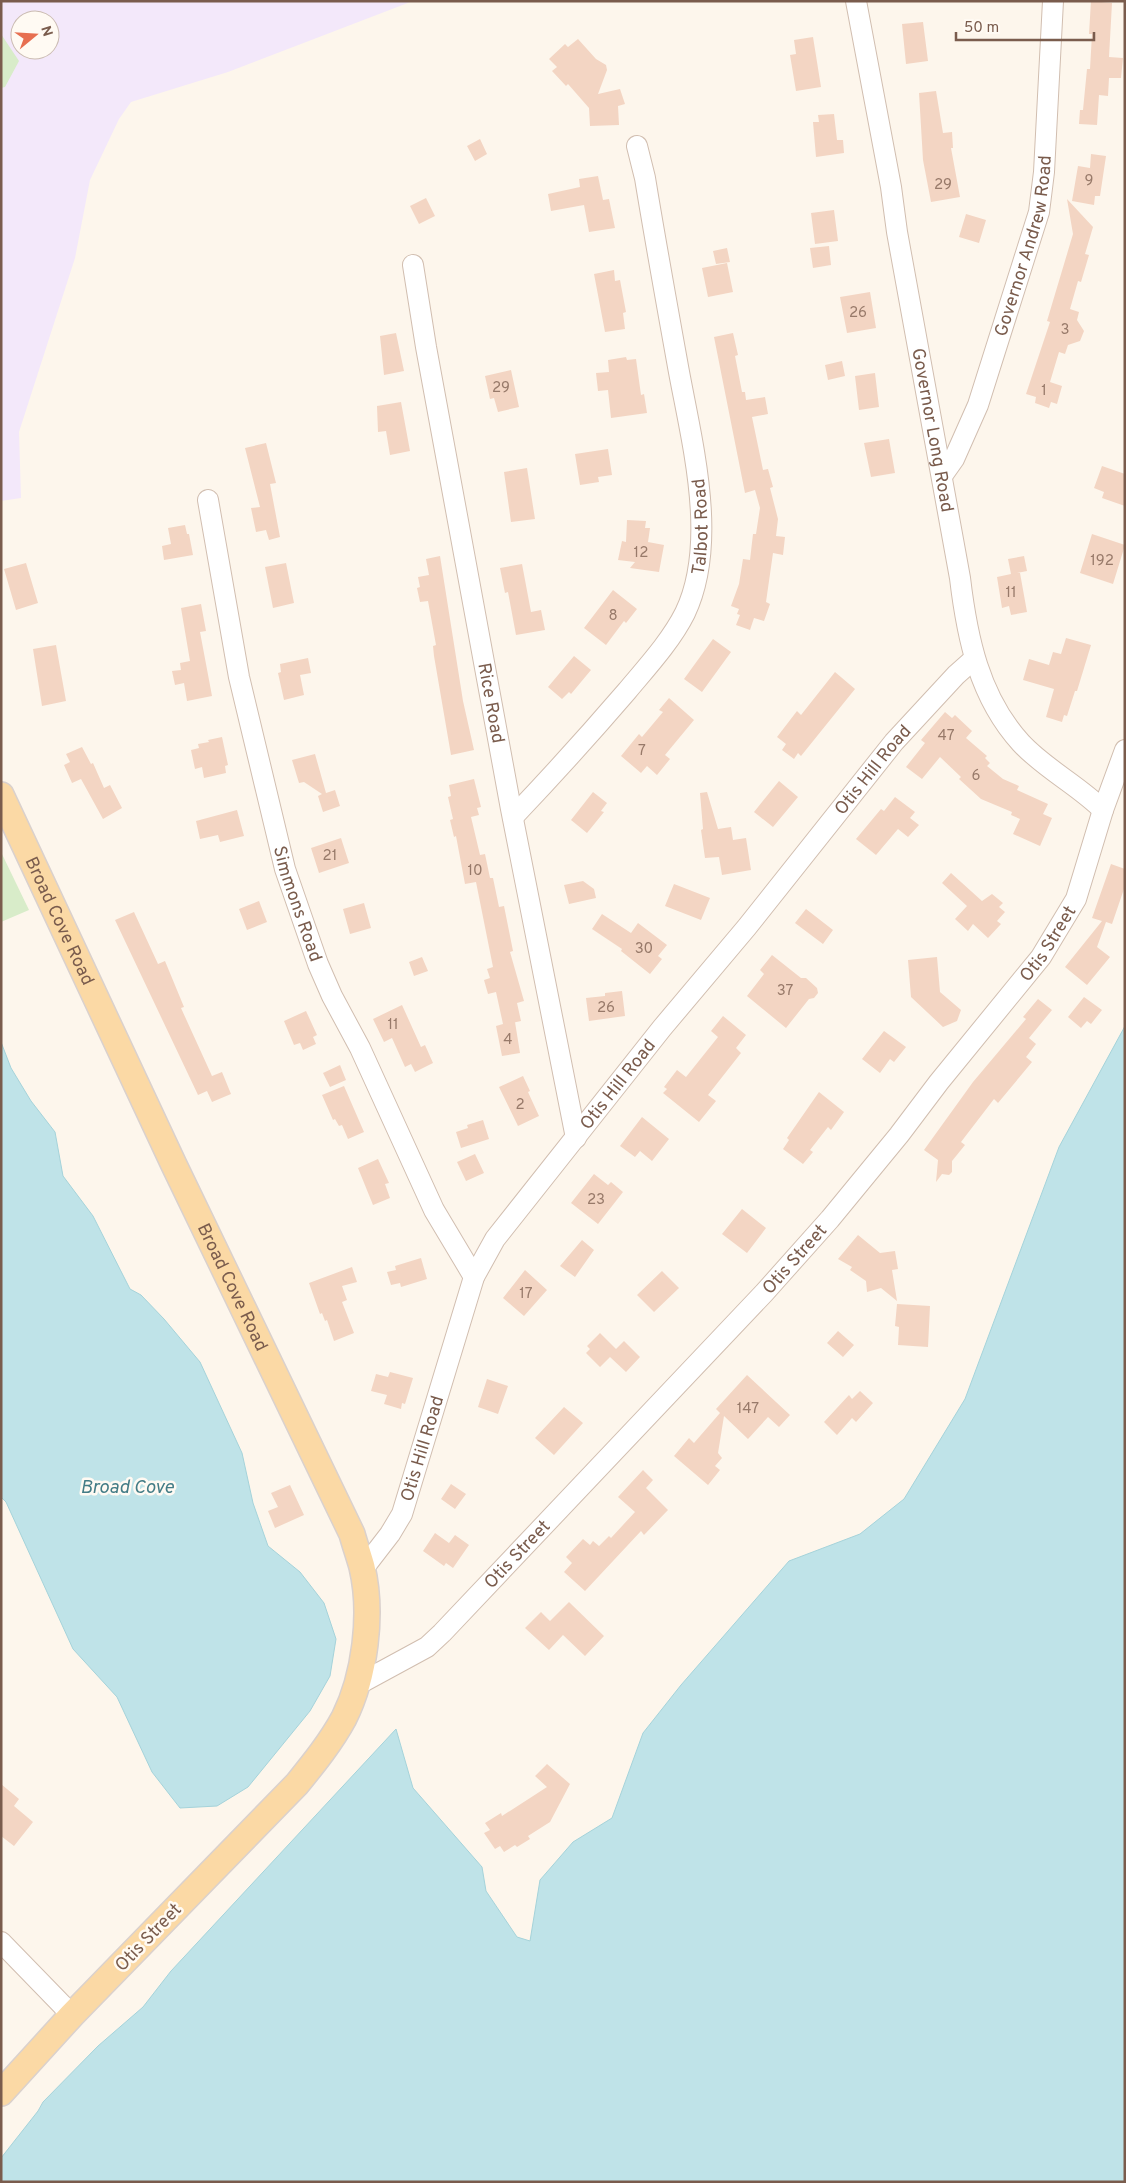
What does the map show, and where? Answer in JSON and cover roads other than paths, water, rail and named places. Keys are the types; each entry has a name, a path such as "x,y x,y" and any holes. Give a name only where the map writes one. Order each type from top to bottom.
{"main road":[{"name":"Broad Cove Road","path":"1,795 178,1174 295,1420 352,1534 362,1569 366,1608 366,1642 357,1685 344,1717 329,1743 297,1784"},
{"name":"Otis Street","path":"1,2093 72,2015 297,1784"}],"street":[{"name":"Governor Long Road","path":"856,1 974,659 992,702 1021,743 1064,780 1090,797 1103,810"},
{"name":"Governor Andrew Road","path":"942,476 954,459 978,405 1039,212 1044,172 1053,1"},
{"name":"Talbot Road","path":"513,817 588,737 671,636 688,606 701,555 702,526 690,430 645,178 637,146"},
{"name":"Rice Road","path":"413,266 426,347 513,817 576,1138"},
{"name":"Simmons Road","path":"208,500 240,677 285,869 293,895 318,964 360,1048 434,1210 474,1276"},
{"name":"Otis Hill Road","path":"362,1569 390,1534 402,1514 474,1276 495,1239 662,1028 747,927 894,742 956,675 974,659"},
{"name":"Otis Street","path":"357,1685 427,1647 442,1633 764,1293 830,1219 899,1135 1049,944 1076,900 1103,810 1125,750"},
{"path":"1,1942 72,2015"}],"water":[{"path":"1125,1026 1125,2182 1,2182 1,2158 43,2102 98,2046 143,2007 171,1971 396,1729 413,1788 482,1867 486,1891 517,1937 530,1941 540,1880 573,1842 612,1818 643,1733 681,1685 789,1561 860,1534 904,1499 965,1399 1059,1147"},
{"name":"Broad Cove","path":"1,1042 11,1068 31,1101 55,1132 63,1176 93,1216 130,1289 141,1295 200,1362 242,1453 253,1503 268,1546 300,1572 324,1603 336,1639 330,1676 310,1711 248,1787 217,1806 180,1808 152,1772 117,1697 73,1649 6,1502 1,1497"}]}
